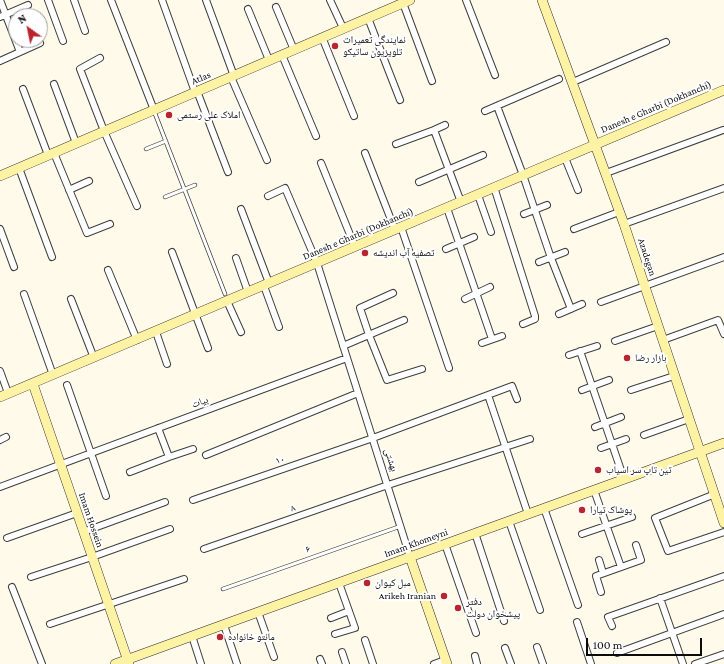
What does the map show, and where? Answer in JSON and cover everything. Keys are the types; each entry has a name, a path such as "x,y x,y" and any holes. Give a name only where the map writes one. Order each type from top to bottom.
{"street":[{"path":"0,0 3,16 20,52"},
{"path":"48,0 63,41"},
{"path":"74,0 86,30"},
{"path":"111,0 154,110"},
{"path":"162,0 196,92 228,172"},
{"path":"206,0 232,76 267,160"},
{"path":"330,0 344,28"},
{"path":"466,0 495,75"},
{"name":"Azadegan","path":"542,0 596,144 624,224 674,376 722,511 724,523"},
{"path":"406,2 432,81"},
{"name":"Atlas","path":"0,176 368,18 392,4 406,2"},
{"path":"3,16 28,5"},
{"path":"276,7 294,50"},
{"path":"248,9 269,60"},
{"path":"368,18 400,100"},
{"path":"322,38 354,116"},
{"path":"572,82 666,42"},
{"path":"0,61 29,48"},
{"path":"282,55 316,136"},
{"path":"100,58 80,68 104,131 137,206"},
{"path":"485,111 560,79"},
{"path":"54,84 76,143"},
{"path":"23,89 87,233 110,224"},
{"name":"Danesh e Gharbi (Dokhanchi)","path":"4,395 156,332 197,314 226,298 248,292 724,90"},
{"path":"497,106 524,175 534,210 571,309"},
{"path":"396,144 445,125"},
{"path":"434,130 461,202"},
{"path":"606,173 723,130"},
{"path":"365,152 398,229 449,368"},
{"path":"419,182 483,155"},
{"path":"565,158 578,190"},
{"path":"321,163 355,247"},
{"path":"19,168 52,257"},
{"path":"69,190 89,182"},
{"name":"بهشتی","path":"268,196 285,188 317,263 410,557 446,662"},
{"path":"494,188 534,314 535,319 523,324"},
{"path":"624,224 724,188"},
{"path":"478,195 491,232"},
{"path":"524,214 547,205"},
{"path":"447,208 492,339"},
{"path":"241,209 267,284 279,327"},
{"path":"574,229 619,212"},
{"path":"0,229 14,267"},
{"path":"446,249 474,237"},
{"path":"172,252 197,314 208,348"},
{"path":"539,262 565,252"},
{"path":"601,302 724,257"},
{"path":"236,258 248,292"},
{"path":"108,270 137,340"},
{"path":"464,298 490,287"},
{"path":"393,293 360,308 369,335 387,380 422,370"},
{"path":"24,294 53,375"},
{"path":"226,298 241,332"},
{"path":"72,299 94,358"},
{"path":"559,314 582,304"},
{"path":"343,346 404,320"},
{"path":"663,340 718,320 724,334"},
{"path":"615,341 658,326"},
{"path":"156,332 167,364"},
{"path":"482,343 502,336"},
{"path":"569,355 597,346"},
{"path":"580,351 624,479"},
{"name":"بیات","path":"0,487 347,358"},
{"path":"0,371 4,395"},
{"path":"631,390 674,376"},
{"path":"582,390 609,380"},
{"name":"Imam Hossein","path":"33,384 128,662"},
{"path":"67,385 106,496"},
{"name":"۱۰","path":"193,500 373,438 512,386 517,398"},
{"path":"206,456 358,393"},
{"path":"488,395 528,514"},
{"path":"595,426 621,417"},
{"path":"644,434 689,419"},
{"path":"158,428 169,458"},
{"path":"601,448 626,438"},
{"name":"۸","path":"204,549 388,485 530,439"},
{"name":"Imam Khomeyni","path":"115,664 128,662 224,624 724,443"},
{"path":"130,472 193,449"},
{"path":"594,490 621,567"},
{"path":"715,494 655,518 668,551 681,548 724,532"},
{"path":"84,532 165,502"},
{"path":"544,508 578,605"},
{"path":"7,538 77,513"},
{"path":"582,534 632,517"},
{"path":"509,521 540,610"},
{"path":"31,577 170,529"},
{"path":"475,533 504,621"},
{"path":"445,544 476,632"},
{"path":"601,592 596,576 641,560 636,545"},
{"path":"600,560 604,573"},
{"path":"612,626 608,617 724,576"},
{"path":"50,624 184,579"},
{"path":"335,634 356,628 339,583"},
{"path":"12,586 42,664"},
{"path":"660,598 683,664"},
{"path":"331,618 349,611"},
{"path":"258,612 274,657"},
{"path":"618,653 724,614"},
{"path":"577,622 591,664"},
{"path":"224,624 237,664"},
{"path":"192,636 201,664"},
{"path":"365,640 373,664"},
{"path":"537,647 543,664"},
{"path":"505,648 511,664"},
{"path":"342,652 346,664"},
{"path":"695,664 724,654"},
{"path":"475,656 477,664"},
{"path":"434,664 446,662"}],"lane":[{"path":"154,110 226,298"},
{"path":"146,149 166,141"},
{"path":"165,197 195,185"},
{"name":"۶","path":"223,590 401,526"}],"place":[{"name":"نمایندگی تعمیرات تلویزیون ساتیکو","path":"335,46"},
{"name":"املاک علی رستمی","path":"169,115"},
{"name":"تصفیه آب اندیشه","path":"365,253"},
{"name":"بازار رضا","path":"627,358"},
{"name":"تین تاپ سر اسیاب","path":"598,470"},
{"name":"پوشاک تیارا","path":"582,510"},
{"name":"مبل کیوان","path":"367,583"},
{"name":"Arikeh Iranian","path":"444,596"},
{"name":"دفتر پیشخوان دولت","path":"458,608"},
{"name":"مانتو خانواده","path":"220,637"}]}
